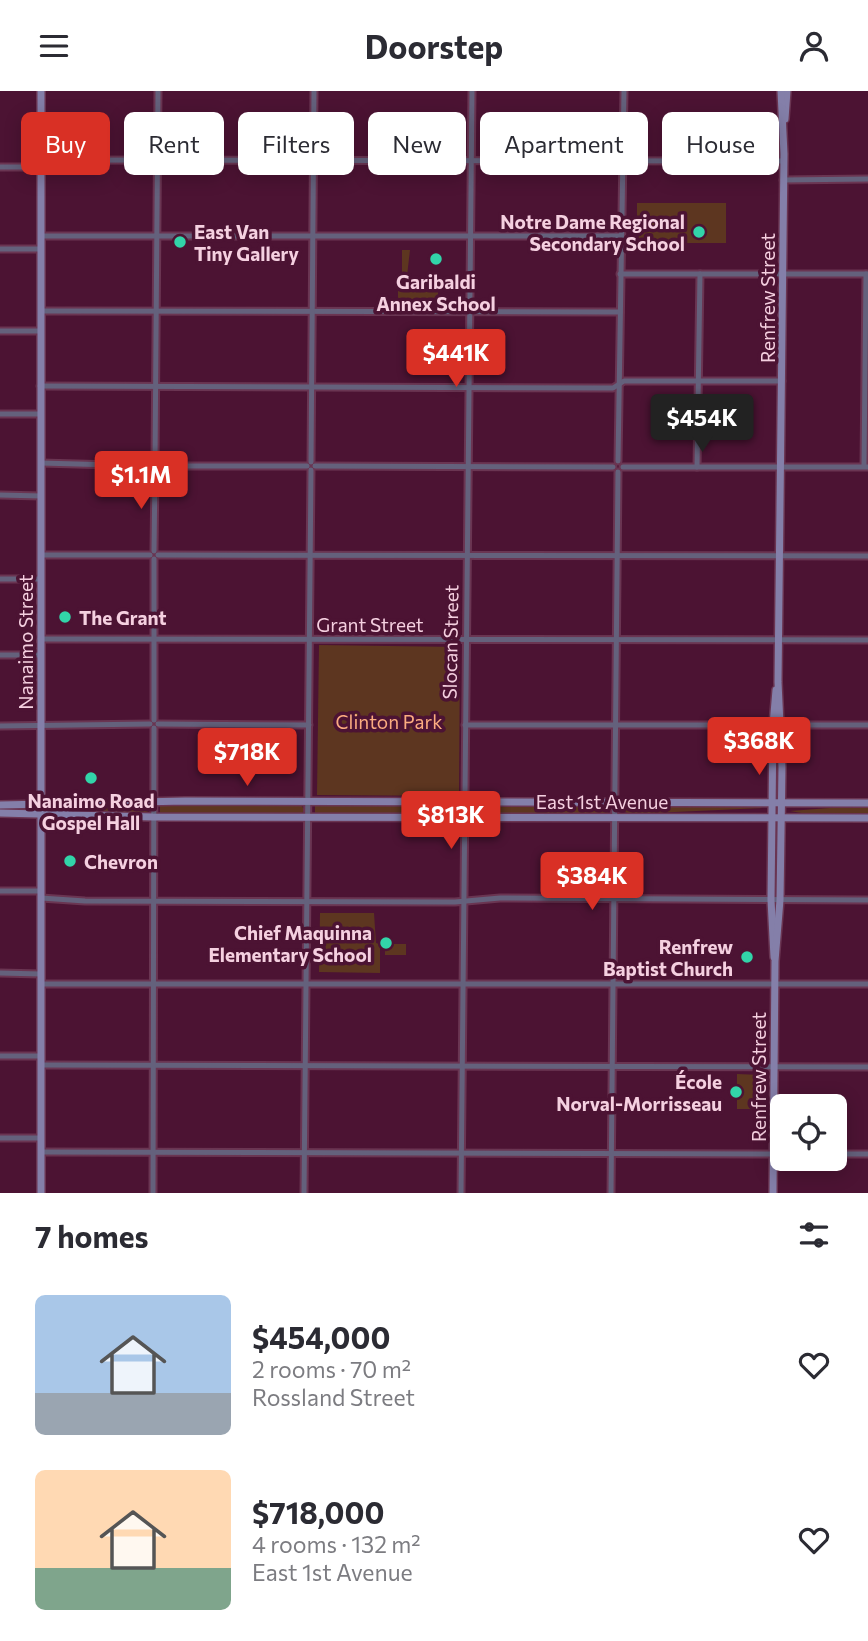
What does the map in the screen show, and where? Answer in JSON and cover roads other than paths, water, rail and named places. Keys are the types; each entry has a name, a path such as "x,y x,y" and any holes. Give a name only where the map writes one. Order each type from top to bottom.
{"main road":[{"name":"Nanaimo Street","path":"41,91 41,112"},
{"name":"Renfrew Street","path":"774,1094 784,161 781,91"},
{"name":"Renfrew Street","path":"784,123 787,91"},
{"name":"Nanaimo Street","path":"41,175 41,1193"},
{"name":"East 1st Avenue","path":"0,805 153,801 868,803"},
{"name":"East 1st Avenue","path":"0,813 153,817 868,818"},
{"name":"Renfrew Street","path":"773,1171 773,1193"}],"street":[{"path":"157,112 158,91"},
{"path":"314,91 314,112"},
{"name":"Slocan Street","path":"461,1193 472,91"},
{"path":"623,112 624,91"},
{"path":"354,160 480,161"},
{"path":"648,161 784,161"},
{"path":"0,167 21,165"},
{"path":"153,1193 156,175"},
{"path":"304,1193 314,175"},
{"path":"611,1193 621,175"},
{"path":"783,180 868,180"},
{"path":"41,236 621,236"},
{"path":"0,249 41,249"},
{"path":"41,463 155,466 866,467 867,274 620,274"},
{"path":"697,467 700,274"},
{"path":"41,311 620,312"},
{"path":"0,331 41,331"},
{"path":"40,386 612,387 624,381 782,381"},
{"path":"0,414 40,414"},
{"path":"0,495 41,496"},
{"path":"41,555 868,556"},
{"path":"0,579 40,579"},
{"name":"Grant Street","path":"40,639 868,641"},
{"path":"0,655 40,655"},
{"path":"0,726 309,725"},
{"path":"465,725 868,725"},
{"path":"0,891 154,902 868,900"},
{"path":"0,973 41,974"},
{"path":"41,984 868,983"},
{"path":"0,1056 41,1061 153,1066 868,1067"},
{"path":"0,1138 41,1138"},
{"path":"41,1152 770,1154"},
{"path":"847,1154 868,1154"}],"place":[{"name":"Notre Dame Regional Secondary School","path":"699,232"},
{"name":"East Van Tiny Gallery","path":"180,242"},
{"name":"Garibaldi Annex School","path":"436,259"},
{"name":"The Grant","path":"65,617"},
{"name":"Nanaimo Road Gospel Hall","path":"91,778"},
{"name":"Chevron","path":"70,861"},
{"name":"Chief Maquinna Elementary School","path":"386,943"},
{"name":"Renfrew Baptist Church","path":"747,957"},
{"name":"École Norval-Morrisseau","path":"736,1092"}],"park label":[{"name":"Clinton Park","path":"389,721"}]}
